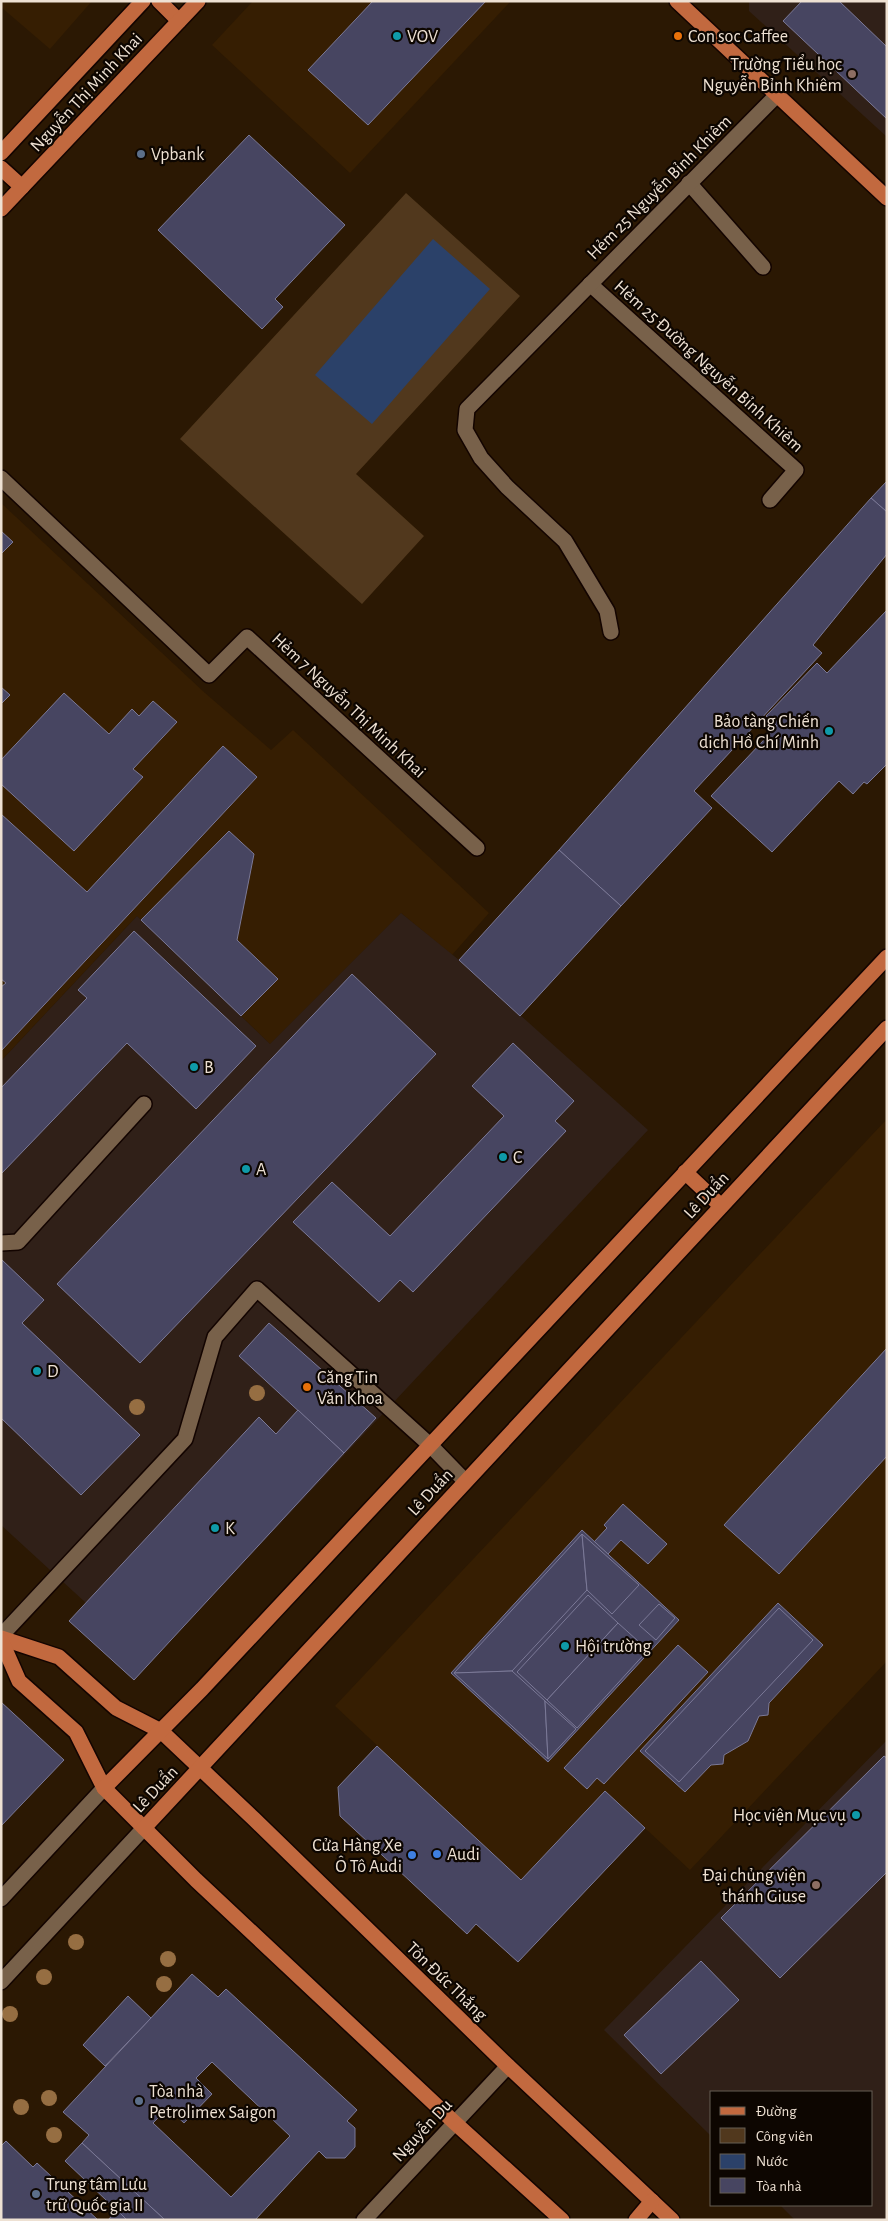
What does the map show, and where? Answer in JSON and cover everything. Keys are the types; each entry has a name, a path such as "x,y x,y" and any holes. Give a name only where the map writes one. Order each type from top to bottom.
{"main road":[{"name":"Nguyễn Thị Minh Khai","path":"1,153 144,1"},
{"path":"159,1 179,21"},
{"name":"Nguyễn Thị Minh Khai","path":"1,209 198,1"},
{"path":"677,1 887,198"},
{"name":"Hẻm 25 Nguyễn Bỉnh Khiêm","path":"611,632 603,604 566,541 507,487 481,458 465,430 467,409 777,95"},
{"path":"1,168 22,186"},
{"path":"689,183 763,267"},
{"name":"Hẻm 25 Đường Nguyễn Bỉnh Khiêm","path":"590,284 796,470 770,500"},
{"name":"Hẻm 7 Nguyễn Thị Minh Khai","path":"1,478 209,675 247,637 477,848"},
{"name":"Lê Duẩn","path":"1,1898 104,1788 161,1731 887,957"},
{"name":"Lê Duẩn","path":"1,1982 887,1028"},
{"path":"1,1243 18,1242 144,1104"},
{"path":"685,1172 721,1206"},
{"path":"465,1481 430,1445 257,1289 215,1337 185,1439 1,1638 19,1681 76,1732 104,1788 203,1887 454,2122 562,2220"},
{"name":"Tôn Đức Thắng","path":"1,1638 59,1657 116,1708 161,1731 508,2066 672,2220"},
{"name":"Nguyễn Du","path":"364,2220 508,2066"},
{"path":"636,2220 652,2201"}],"shaded area":[{"path":"1,1 92,1 50,49 1,7"},
{"path":"253,1 511,1 350,173 212,45"},
{"name":"Trường Tiểu học Nguyễn Bỉnh Khiêm","path":"749,1 887,1 887,137 749,11"},
{"path":"1,503 205,693 271,750 293,730 489,913 452,955 401,913 270,1044 137,916 1,1061"},
{"path":"401,913 459,960 648,1130 134,1680 69,1621 86,1603 1,1525 1,1061 137,916 270,1044"},
{"path":"887,1119 887,1661 690,1870 605,1791 521,1880 335,1706"},
{"name":"Đại chủng viện thánh Giuse","path":"887,1740 887,2220 795,2220 781,2206 873,2206 873,2091 710,2091 710,2135 604,2030"}],"green space":[{"path":"406,193 520,296 356,474 424,536 362,604 180,439"}],"water":[{"path":"433,239 490,289 372,424 315,375"}],"building":[{"name":"VOV","path":"373,1 486,1 368,125 308,70"},
{"path":"802,1 839,1 887,47 887,119 783,21"},
{"path":"249,135 345,225 275,299 283,307 262,329 158,230"},
{"path":"887,481 887,512 871,498"},
{"path":"871,498 887,512 887,554 813,645 822,653 694,791 712,808 621,906 559,850"},
{"path":"1,531 13,542 1,554"},
{"name":"Bảo tàng Chiến dịch Hồ Chí Minh","path":"887,610 887,764 867,784 864,782 853,794 839,781 772,852 711,796 777,726 766,716 817,663 827,673"},
{"path":"1,687 10,695 1,704"},
{"path":"64,693 109,734 132,709 139,716 153,701 177,722 133,769 143,777 74,851 1,784 1,760"},
{"path":"223,746 257,777 1,1051 1,987 6,983 1,979 1,814 87,892"},
{"path":"229,831 254,854 237,940 278,979 241,1016 141,920"},
{"path":"559,850 621,906 520,1016 459,960"},
{"name":"B","path":"134,931 256,1046 196,1109 127,1043 1,1174 1,1088 87,998 78,990"},
{"name":"A","path":"352,974 436,1054 140,1363 57,1284"},
{"name":"C","path":"513,1043 574,1101 555,1121 566,1131 413,1292 400,1280 379,1302 293,1222 332,1182 390,1236 504,1116 472,1086"},
{"name":"D","path":"1,1259 44,1300 22,1323 140,1435 81,1495 1,1418"},
{"name":"Căng Tin Văn Khoa","path":"269,1323 376,1418 344,1453 239,1356"},
{"path":"887,1348 887,1456 779,1574 724,1525"},
{"name":"K","path":"298,1410 344,1453 134,1680 69,1621 259,1417 276,1434"},
{"path":"623,1504 667,1544 648,1564 621,1540 608,1554 594,1542 607,1528 604,1525"},
{"name":"Hội trường","path":"582,1530 679,1620 548,1762 451,1673"},
{"path":"582,1534 587,1590 512,1671 454,1673"},
{"path":"582,1534 639,1585 612,1614 587,1590"},
{"path":"588,1595 618,1623 547,1700 517,1672"},
{"path":"778,1603 823,1645 769,1703 768,1715 759,1716 748,1741 724,1755 723,1764 711,1765 685,1792 640,1751"},
{"path":"659,1604 675,1618 656,1640 639,1625"},
{"path":"779,1608 813,1640 679,1782 645,1751"},
{"path":"618,1623 648,1650 577,1728 547,1700"},
{"path":"678,1645 708,1672 604,1784 597,1778 587,1789 564,1768"},
{"path":"512,1671 545,1701 548,1759 454,1673"},
{"path":"545,1701 576,1729 548,1759"},
{"path":"1,1702 64,1760 1,1826"},
{"name":"Audi","path":"377,1746 521,1880 605,1791 645,1828 518,1962 476,1924 467,1934 340,1816 338,1787"},
{"name":"Học viện Mục vụ","path":"884,1756 887,1758 887,1872 780,1978 721,1918"},
{"path":"701,1961 739,2000 661,2074 624,2035"},
{"name":"Tòa nhà Petrolimex Saigon","path":"192,1974 218,1997 226,1989 357,2110 347,2121 355,2128 355,2147 345,2158 326,2158 319,2151 255,2220 165,2220 82,2143 89,2135 63,2112","holes":["212,2062 290,2136 231,2197 153,2123 168,2108 184,2123 212,2094 196,2078"]},
{"path":"128,1996 151,2018 105,2066 83,2045"},
{"name":"Trung tâm Lưu trữ Quốc gia II","path":"6,2141 33,2167 37,2163 98,2220 1,2220 1,2146"},
{"path":"82,2143 165,2220 127,2220 65,2161"},
{"path":"117,2210 127,2220 108,2220"}],"place":[{"name":"VOV","path":"397,36"},
{"name":"Con soc Caffee","path":"678,36"},
{"name":"Trường Tiểu học Nguyễn Bỉnh Khiêm","path":"852,74"},
{"name":"Vpbank","path":"141,154"},
{"name":"Bảo tàng Chiến dịch Hồ Chí Minh","path":"829,731"},
{"name":"B","path":"194,1067"},
{"name":"C","path":"503,1157"},
{"name":"A","path":"246,1169"},
{"name":"D","path":"37,1371"},
{"name":"Căng Tin Văn Khoa","path":"307,1387"},
{"name":"K","path":"215,1528"},
{"name":"Hội trường","path":"565,1646"},
{"name":"Học viện Mục vụ","path":"856,1815"},
{"name":"Audi","path":"437,1854"},
{"name":"Cửa Hàng Xe Ô Tô Audi","path":"412,1855"},
{"name":"Đại chủng viện thánh Giuse","path":"816,1885"},
{"name":"Tòa nhà Petrolimex Saigon","path":"139,2101"},
{"name":"Trung tâm Lưu trữ Quốc gia II","path":"36,2194"}]}
